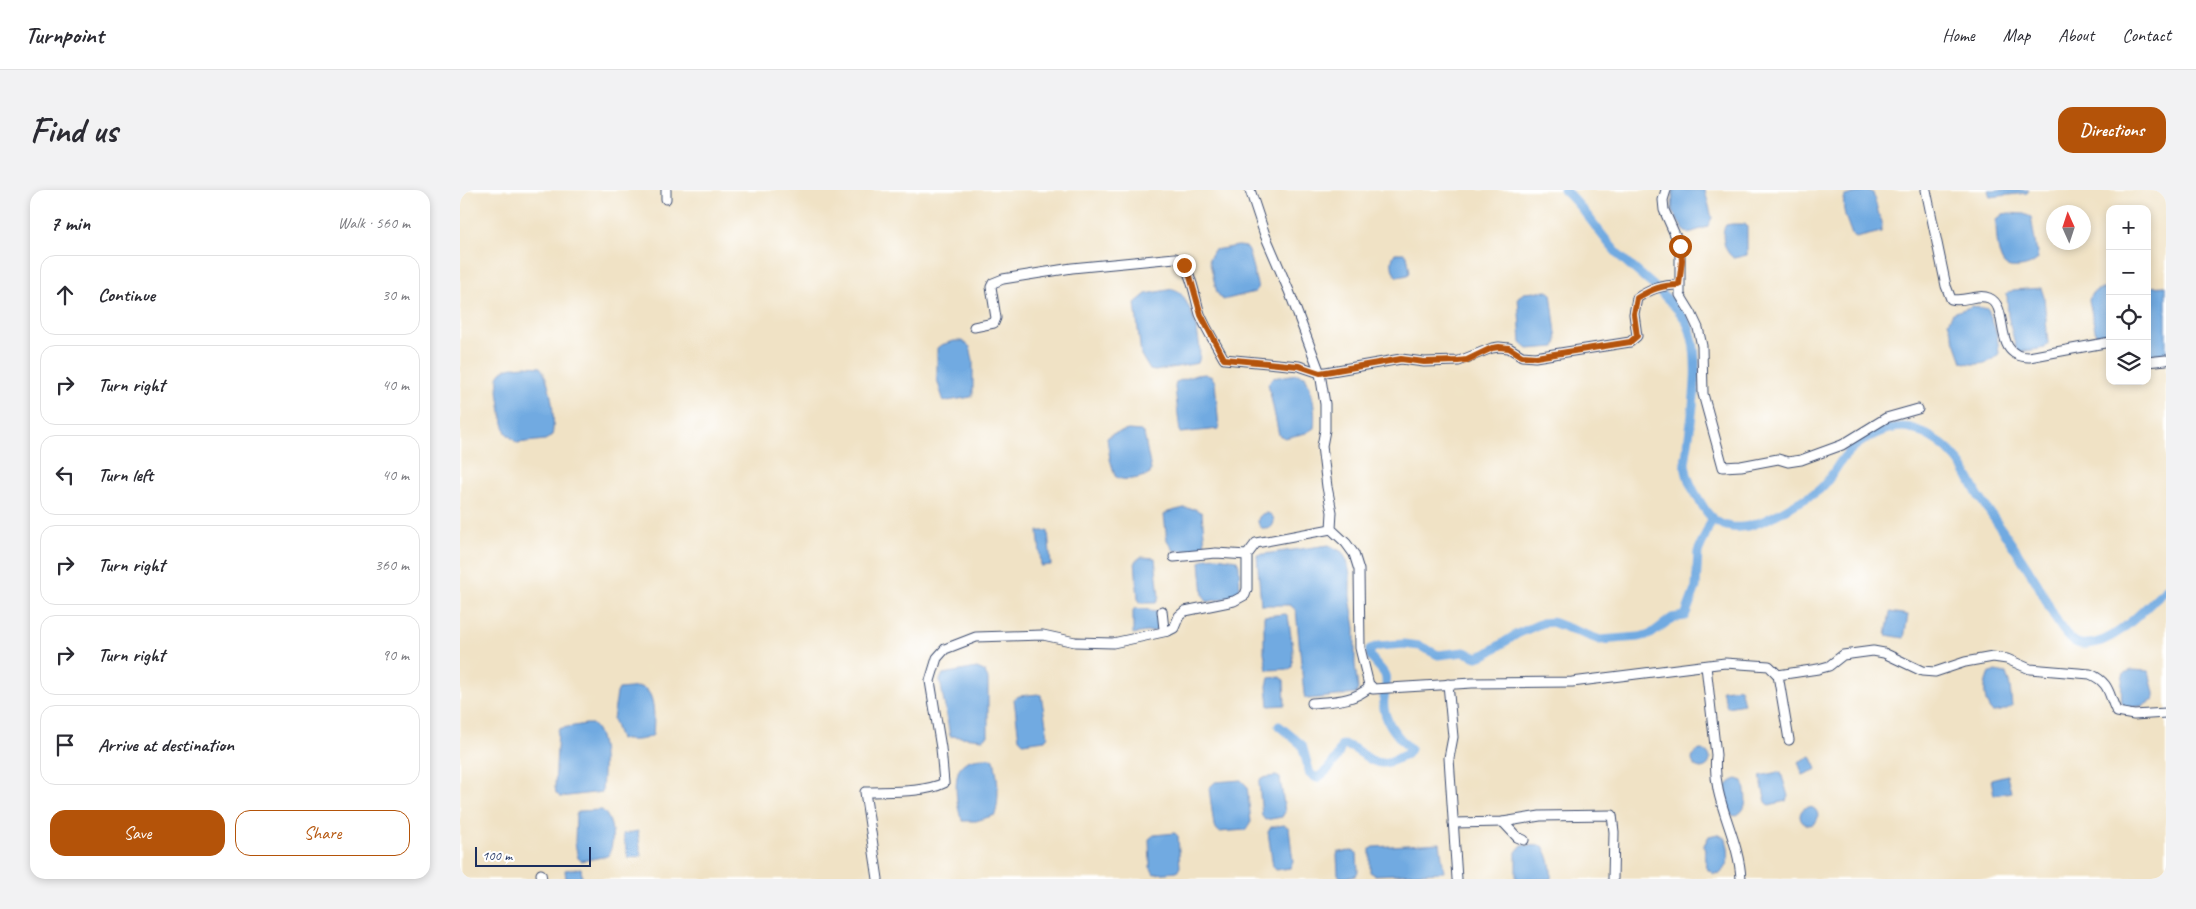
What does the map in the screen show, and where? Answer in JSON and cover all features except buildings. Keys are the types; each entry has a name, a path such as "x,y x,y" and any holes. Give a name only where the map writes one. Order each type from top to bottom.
{"street":[{"path":"1250,190 1265,235 1289,291 1320,373 1326,404 1322,446 1332,512 1331,529"},
{"path":"1666,190 1664,210 1680,246 1682,260 1679,285 1680,295 1698,328 1702,346 1703,394 1723,467 1741,466 1778,459 1788,462 1801,460 1842,445 1886,418 1918,409"},
{"path":"1926,190 1946,286 1951,299 1960,302 1976,297 1989,298 1997,304 2003,334 2013,352 2019,357 2029,357 2106,343"},
{"path":"974,327 994,323 996,318 991,287 1003,278 1072,268 1175,258 1179,259 1189,273 1201,315 1224,359 1299,366 1320,373 1401,359 1424,362 1467,360 1492,348 1509,348 1522,356 1536,357 1630,342 1637,336 1634,314 1637,298 1651,289 1663,285 1679,285"},
{"path":"2151,362 2166,360"},
{"path":"878,879 865,792 905,790 939,786 944,783 930,681 937,658 945,649 959,642 984,637 1044,635 1075,642 1113,643 1172,631 1179,616 1185,611 1234,601 1245,595 1247,589 1247,555 1256,543 1331,529"},
{"path":"1331,529 1346,543 1354,554 1359,570 1360,648 1369,685 1373,689 1448,684 1572,682 1725,663 1769,666 1778,675 1789,740"},
{"path":"1174,557 1216,553 1247,555"},
{"path":"1162,611 1164,628 1168,632"},
{"path":"1778,675 1825,668 1839,656 1851,653 1884,653 1914,669 1935,672 1965,662 1993,657 2007,659 2030,669 2082,672 2098,677 2112,695 2117,712 2122,714 2166,713"},
{"path":"1706,666 1719,799 1725,819 1732,832 1741,879"},
{"path":"1448,684 1452,718 1452,744 1449,758 1457,879"},
{"path":"1312,703 1348,700 1371,686"},
{"path":"1453,823 1503,822 1540,816 1612,815 1614,832 1613,879"},
{"path":"1503,822 1517,837 1524,840"}],"water":[{"path":"1673,190 1705,190 1712,218 1707,227 1689,233 1685,232 1672,211"},
{"path":"1868,190 1873,193 1882,226 1881,232 1856,238 1852,235 1844,210 1845,196"},
{"path":"1988,190 2029,190 2027,193 1990,197"},
{"path":"2003,214 2024,214 2031,217 2038,259 2028,265 2009,267 2001,259 1996,220"},
{"path":"1745,224 1747,227 1747,255 1734,258 1725,247 1724,229 1726,225"},
{"path":"1238,246 1246,247 1248,250 1258,288 1255,292 1223,300 1217,293 1209,259 1214,250"},
{"path":"1395,253 1407,255 1410,272 1408,275 1397,277 1395,275 1392,269 1392,262"},
{"path":"2166,286 2166,353 2151,355 2151,287"},
{"path":"2041,288 2044,297 2048,343 2045,348 2019,352 2016,348 2008,316 2007,294 2013,290"},
{"path":"1173,289 1179,292 1190,310 1198,334 1200,356 1198,363 1155,371 1150,370 1141,355 1135,303 1146,294"},
{"path":"2100,289 2106,289 2106,339 2097,340 2089,300 2092,293"},
{"path":"1547,291 1551,293 1557,341 1555,347 1528,349 1521,343 1518,297 1524,293"},
{"path":"1973,306 1988,309 1997,335 1999,353 1992,360 1972,364 1962,362 1948,322 1953,313"},
{"path":"954,341 963,341 970,347 973,360 973,394 971,397 947,401 943,400 937,379 937,348"},
{"path":"525,366 540,367 544,373 552,400 553,429 552,436 545,440 517,443 506,433 504,427 499,400 498,379 504,370"},
{"path":"1205,374 1212,377 1215,382 1219,429 1180,433 1176,382"},
{"path":"1297,374 1305,376 1310,388 1314,408 1314,428 1306,433 1285,438 1279,435 1268,383 1273,378"},
{"path":"1128,430 1141,431 1144,434 1151,470 1150,474 1141,477 1122,479 1115,476 1107,438 1112,434"},
{"path":"1184,508 1195,509 1202,513 1205,546 1203,550 1174,551 1167,540 1164,515 1168,512"},
{"path":"1266,513 1272,515 1274,521 1272,527 1266,529 1260,527 1258,521 1260,515"},
{"path":"1038,531 1048,531 1051,565 1041,566"},
{"path":"1329,545 1342,552 1347,561 1350,574 1350,597 1355,628 1355,664 1358,689 1356,694 1309,699 1305,698 1304,694 1296,610 1290,605 1261,605 1257,555"},
{"path":"1141,557 1155,558 1159,597 1156,603 1141,603 1138,599 1135,561"},
{"path":"1217,557 1237,560 1240,590 1235,596 1207,602 1203,595 1200,562 1206,558"},
{"path":"1136,608 1157,611 1160,630 1133,634 1133,610"},
{"path":"1890,612 1908,615 1904,638 1886,635"},
{"path":"1286,614 1288,616 1293,649 1292,667 1290,669 1267,670 1264,652 1264,616"},
{"path":"977,668 984,671 988,679 988,736 983,739 950,736 940,680 943,674"},
{"path":"2132,670 2149,671 2154,700 2142,706 2124,708 2121,697 2123,676 2124,673"},
{"path":"1995,671 2006,673 2010,686 2012,706 1992,712 1987,704 1985,688 1989,674"},
{"path":"1280,677 1284,680 1285,705 1269,706 1267,686 1269,678"},
{"path":"640,687 645,689 652,700 654,715 653,735 637,740 620,739 613,719 617,693 619,689"},
{"path":"1740,688 1744,704 1727,707 1722,690"},
{"path":"1041,695 1048,736 1045,740 1023,743 1019,739 1014,699 1019,696"},
{"path":"592,724 600,737 603,756 602,792 560,797 556,793 555,787 558,730"},
{"path":"1697,750 1705,750 1710,755 1708,766 1697,768 1692,763 1692,755"},
{"path":"1811,756 1817,769 1803,775 1798,762"},
{"path":"979,758 994,760 997,781 998,802 995,815 976,821 963,821 956,792 957,775 960,768 969,761"},
{"path":"1781,773 1788,796 1786,801 1769,805 1766,802 1760,776"},
{"path":"2007,775 2011,792 1994,795 1991,779"},
{"path":"1276,776 1280,778 1285,812 1282,817 1265,820 1262,816 1259,783 1261,778"},
{"path":"1737,779 1743,781 1746,802 1743,810 1734,816 1726,807 1724,796 1727,785"},
{"path":"1241,780 1247,786 1251,822 1246,830 1219,832 1214,826 1209,788 1215,782"},
{"path":"1809,807 1815,810 1818,816 1815,822 1809,825 1803,822 1800,816 1803,810"},
{"path":"602,810 609,820 612,832 612,845 608,856 581,861 578,858 575,843 576,814 580,811"},
{"path":"1284,825 1289,828 1293,862 1290,868 1276,870 1273,867 1268,832 1271,827"},
{"path":"638,831 641,856 628,858 623,834"},
{"path":"1175,833 1178,836 1180,867 1177,872 1154,874 1150,867 1149,839 1154,835"},
{"path":"1718,834 1726,839 1728,857 1721,873 1714,874 1707,869 1704,845 1709,836"},
{"path":"1440,843 1444,872 1375,875 1370,872 1370,849 1374,847"},
{"path":"1522,845 1543,846 1550,862 1551,879 1516,879 1516,852"},
{"path":"1353,851 1357,853 1358,872 1355,876 1341,878 1338,874 1338,852"},
{"path":"581,868 582,879 566,879 565,870"}],"waterway":[{"path":"1564,190 1572,197 1621,257 1675,307 1690,329 1694,346 1695,387 1685,464 1692,487 1713,519 1723,525 1734,527 1745,527 1768,519 1819,490 1844,457 1858,444 1886,430 1905,427 1920,431 1936,441 1959,461 1978,495 2037,583 2060,626 2074,641 2080,644 2087,644 2109,638 2130,623 2166,589"},
{"path":"1279,726 1302,745 1310,774 1317,778 1326,772 1338,755 1342,745 1353,748 1378,763 1386,763 1407,754 1410,749 1395,732 1387,719 1384,705 1386,678 1371,656 1370,649 1379,646 1404,644 1420,646 1438,655 1464,652 1477,657 1486,654 1517,634 1542,623 1552,622 1600,640 1639,637 1651,634 1672,618 1685,616 1696,587 1698,552 1712,519"}],"route":[{"path":"1184,265 1189,273 1201,315 1224,359 1299,366 1320,373 1401,359 1424,362 1467,360 1485,350 1499,347 1509,348 1522,356 1536,357 1630,342 1637,336 1638,330 1634,314 1637,298 1651,289 1663,285 1679,285 1682,260 1680,246"}]}
